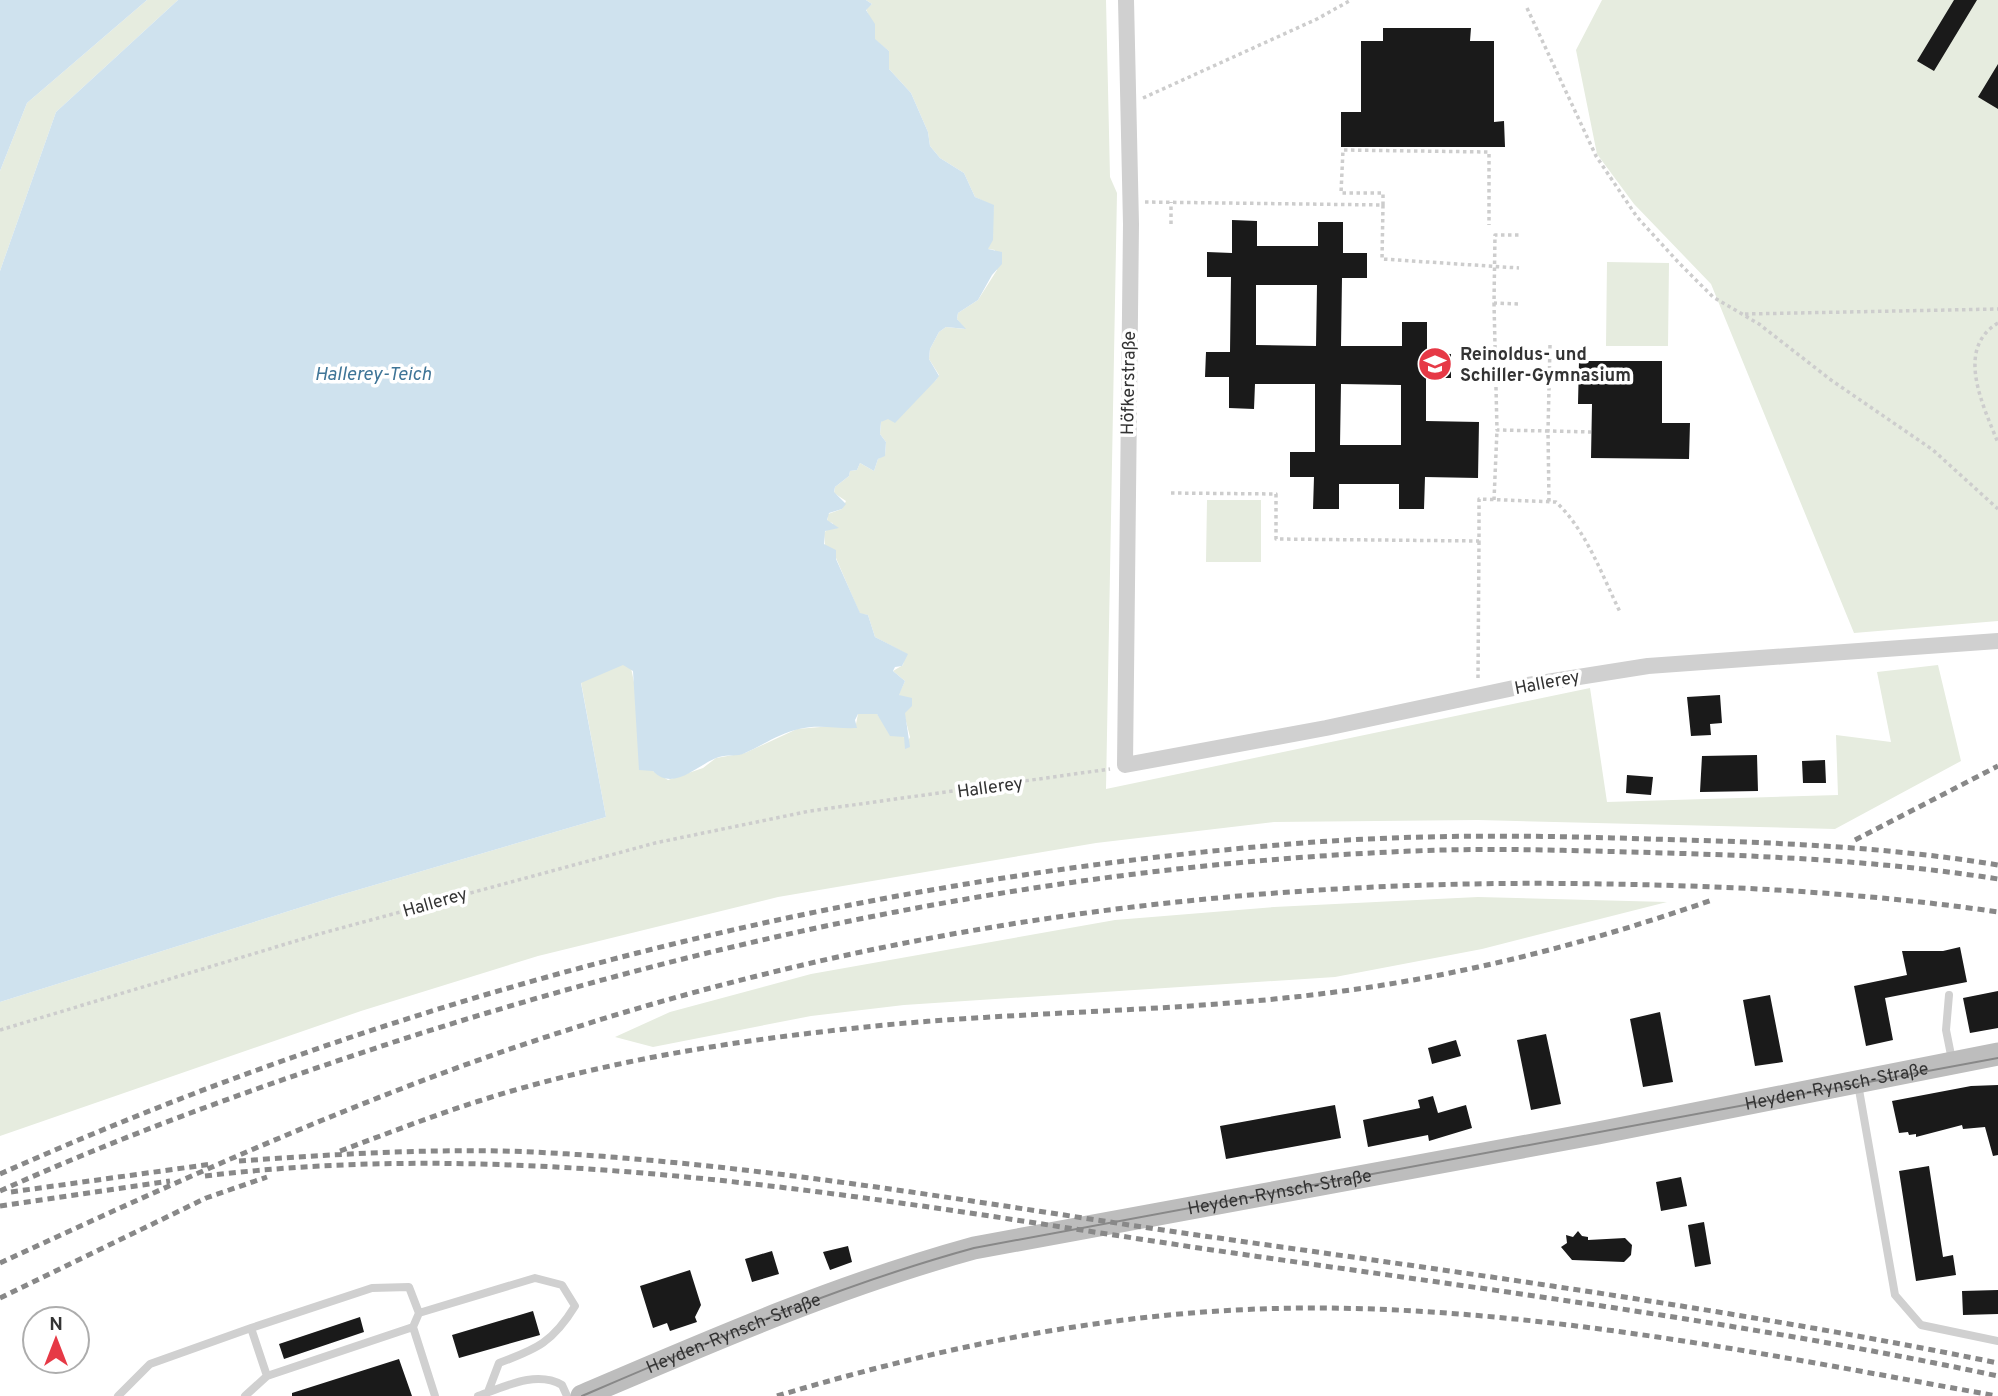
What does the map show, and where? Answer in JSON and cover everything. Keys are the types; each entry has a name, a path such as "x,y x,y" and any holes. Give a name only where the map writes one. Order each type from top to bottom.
{"main road":[{"name":"Heyden-Rynsch-Straße","path":"582,1396 818,1298 904,1267 974,1248 1598,1133 1998,1054"}],"street":[{"name":"Höfkerstraße","path":"1125,765 1131,202 1126,0"},
{"name":"Hallerey","path":"1125,765 1598,673 1648,666 1998,641"}],"lane":[{"path":"1949,995 1946,1030 1952,1063"},
{"path":"1857,1081 1895,1294 1921,1325 1998,1341"},
{"path":"419,1313 535,1278 562,1285 575,1306 560,1331 538,1348 499,1363 488,1392"},
{"path":"118,1396 150,1364 372,1288 394,1285 409,1287 419,1313 413,1327 435,1396"},
{"path":"245,1396 267,1376 413,1327"},
{"path":"251,1328 267,1376"},
{"path":"478,1396 528,1380 547,1379 562,1385 567,1396"}],"path":[{"path":"1141,99 1317,19 1351,0"},
{"path":"1527,8 1596,156 1637,217 1713,297 1742,314 1933,450 1998,509"},
{"path":"1489,225 1489,152 1343,150 1341,193 1383,193 1382,259 1519,268"},
{"path":"1131,202 1384,205"},
{"path":"1171,202 1171,224"},
{"path":"1494,500 1497,430 1495,235 1520,236"},
{"path":"1494,303 1518,304"},
{"path":"1742,314 1998,309"},
{"path":"1998,323 1987,330 1975,354 1977,389 1998,443"},
{"path":"1549,502 1550,345"},
{"path":"1497,430 1591,432"},
{"path":"1171,493 1276,494 1276,539 1479,541"},
{"path":"1478,678 1479,499 1556,502 1583,538 1620,612"},
{"name":"Hallerey","path":"0,1030 319,934 655,843 810,811 1089,773 1125,765"}],"shaded area":[{"path":"147,0 178,0 56,112 0,271 0,171 27,103"},
{"path":"866,0 1106,0 1110,177 1117,193 1106,789 1590,688 1607,802 1838,795 1836,735 1891,742 1877,672 1938,665 1961,761 1835,829 1478,820 1274,822 1096,843 778,897 538,956 361,1011 0,1136 0,1002 337,896 606,817 581,682 623,664 631,668 653,771 668,780 703,768 716,758 745,753 797,729 856,724 858,714 877,714 888,728 905,738 905,748 910,737 899,694 905,681 893,671 903,665 905,653 875,637 868,615 860,614 836,558 836,552 825,545 824,533 833,523 827,522 828,514 842,509 846,501 834,493 835,487 849,476 850,471 857,470 860,463 874,471 878,459 885,455 886,442 880,434 881,422 936,380 939,375 929,359 930,349 939,332 946,327 965,329 957,319 958,313 978,300 997,270 995,250 988,249 994,206 975,197 964,173 940,158 930,146 928,132 911,93 889,69 889,51 874,39 875,29 866,9 872,4"},
{"path":"1602,0 1998,0 1998,621 1854,633 1711,284 1634,204 1597,154 1576,50"},
{"path":"1607,262 1669,263 1668,346 1606,346"},
{"path":"1207,500 1261,500 1261,562 1206,562"},
{"path":"1478,897 1667,902 1482,949 1335,977 904,1005 811,1016 653,1047 615,1037 670,1012 811,974 1115,920 1274,907"}],"water":[{"path":"0,0 147,0 27,103 0,171"},
{"name":"Hallerey-Teich","path":"178,0 866,0 872,4 866,10 875,24 875,39 889,51 889,69 911,93 928,132 930,146 940,158 964,173 975,197 994,205 993,240 988,249 1002,252 1002,264 992,275 978,300 958,313 957,319 966,329 946,327 939,332 930,349 929,359 939,376 895,423 888,419 881,422 880,434 886,442 885,456 878,459 874,471 860,463 857,470 850,471 849,476 835,487 834,492 846,504 842,509 829,513 827,520 839,528 825,531 824,544 836,550 836,559 860,613 868,615 875,637 908,654 902,666 895,667 893,671 905,681 899,695 912,698 912,706 905,713 910,747 905,749 904,737 890,736 877,714 858,714 855,720 857,728 799,729 742,754 711,760 678,778 661,777 653,771 639,770 633,671 623,665 581,683 606,817 337,896 0,1002 0,271 56,112"}],"building":[{"path":"1954,0 1977,0 1934,71 1917,61"},
{"path":"1383,28 1471,28 1470,41 1494,41 1494,122 1504,121 1505,147 1341,147 1341,112 1361,112 1361,41 1383,41"},
{"path":"1998,64 1998,109 1978,97"},
{"path":"1232,220 1257,221 1257,246 1318,246 1318,222 1343,222 1343,253 1367,253 1367,278 1342,278 1341,346 1402,346 1402,322 1427,322 1427,353 1451,354 1451,378 1426,378 1426,421 1479,422 1478,478 1425,477 1424,509 1399,509 1399,484 1339,484 1339,509 1313,509 1314,477 1290,477 1290,452 1315,452 1315,384 1255,384 1254,409 1229,408 1229,377 1205,377 1206,352 1230,352 1231,277 1207,277 1207,252 1232,253","holes":["1256,285 1317,285 1316,346 1256,345","1341,384 1401,385 1401,445 1340,445"]},
{"path":"1579,361 1662,361 1662,423 1690,423 1689,459 1591,458 1592,404 1578,404"},
{"path":"1720,695 1722,723 1710,724 1711,735 1691,736 1687,697"},
{"path":"1757,755 1758,791 1700,792 1702,756"},
{"path":"1825,760 1826,783 1803,783 1802,761"},
{"path":"1627,775 1653,777 1651,795 1626,793"},
{"path":"1960,947 1967,982 1885,998 1893,1040 1866,1046 1854,986 1907,975 1902,951 1943,951"},
{"path":"1998,991 1998,1028 1970,1033 1963,998"},
{"path":"1770,995 1783,1062 1755,1066 1743,1000"},
{"path":"1660,1012 1673,1082 1643,1087 1630,1019"},
{"path":"1546,1034 1561,1104 1531,1110 1517,1040"},
{"path":"1456,1040 1461,1056 1432,1064 1428,1048"},
{"path":"1998,1085 1998,1155 1993,1156 1985,1127 1963,1129 1962,1125 1916,1137 1916,1134 1909,1135 1908,1132 1899,1133 1892,1101 1971,1086"},
{"path":"1433,1096 1438,1113 1466,1105 1472,1128 1429,1141 1428,1135 1368,1147 1363,1120 1420,1108 1418,1100"},
{"path":"1335,1105 1341,1138 1226,1159 1220,1126"},
{"path":"1929,1166 1943,1257 1953,1255 1956,1275 1916,1281 1899,1171"},
{"path":"1681,1177 1687,1206 1661,1211 1656,1182"},
{"path":"1704,1222 1711,1264 1695,1267 1688,1225"},
{"path":"1578,1231 1582,1236 1588,1237 1588,1240 1625,1238 1632,1245 1631,1255 1624,1262 1572,1260 1561,1247 1567,1243 1566,1235 1573,1237"},
{"path":"848,1246 852,1262 830,1270 823,1252"},
{"path":"772,1251 779,1274 752,1282 745,1259"},
{"path":"690,1270 701,1305 695,1317 697,1322 670,1331 667,1323 653,1328 640,1286"},
{"path":"1998,1290 1998,1314 1963,1315 1962,1291"},
{"path":"533,1311 540,1335 459,1358 452,1335"},
{"path":"360,1317 364,1332 284,1359 279,1344"},
{"path":"399,1359 412,1396 292,1396 292,1393"}],"tram line":[{"path":"582,1396 824,1297 974,1248 1998,1058"}],"railway":[{"path":"1855,840 1998,766"},
{"path":"0,1174 154,1109 310,1051 469,1000 631,955 794,917 958,885 1124,861 1290,844 1469,836 1780,844 1912,853 1998,865"},
{"path":"0,1191 97,1149 245,1093 394,1042 518,1004 770,938 1025,889 1283,859 1467,850 1767,857 1906,867 1998,879"},
{"path":"0,1263 191,1176 450,1070 649,1005 783,970 918,940 1054,918 1190,901 1328,890 1466,884 1606,884 1753,889 1852,895 1998,912"},
{"path":"340,1151 479,1101 567,1076 657,1056 747,1041 901,1024 1217,1004 1343,991 1437,976 1530,955 1621,930 1712,900"},
{"path":"239,1161 386,1152 497,1151 617,1157 700,1165 949,1198 1598,1293 1799,1326 1998,1363"},
{"path":"205,1176 329,1166 453,1163 578,1168 703,1179 952,1210 1700,1321 1998,1376"},
{"path":"11,1192 212,1164"},
{"path":"0,1298 206,1198 267,1177"},
{"path":"0,1206 170,1181"},
{"path":"777,1396 955,1349 1075,1327 1197,1313 1350,1308 1536,1321 1629,1333 1997,1396"}],"place":[{"name":"Reinoldus- und Schiller-Gymnasium","path":"1435,364"}]}
